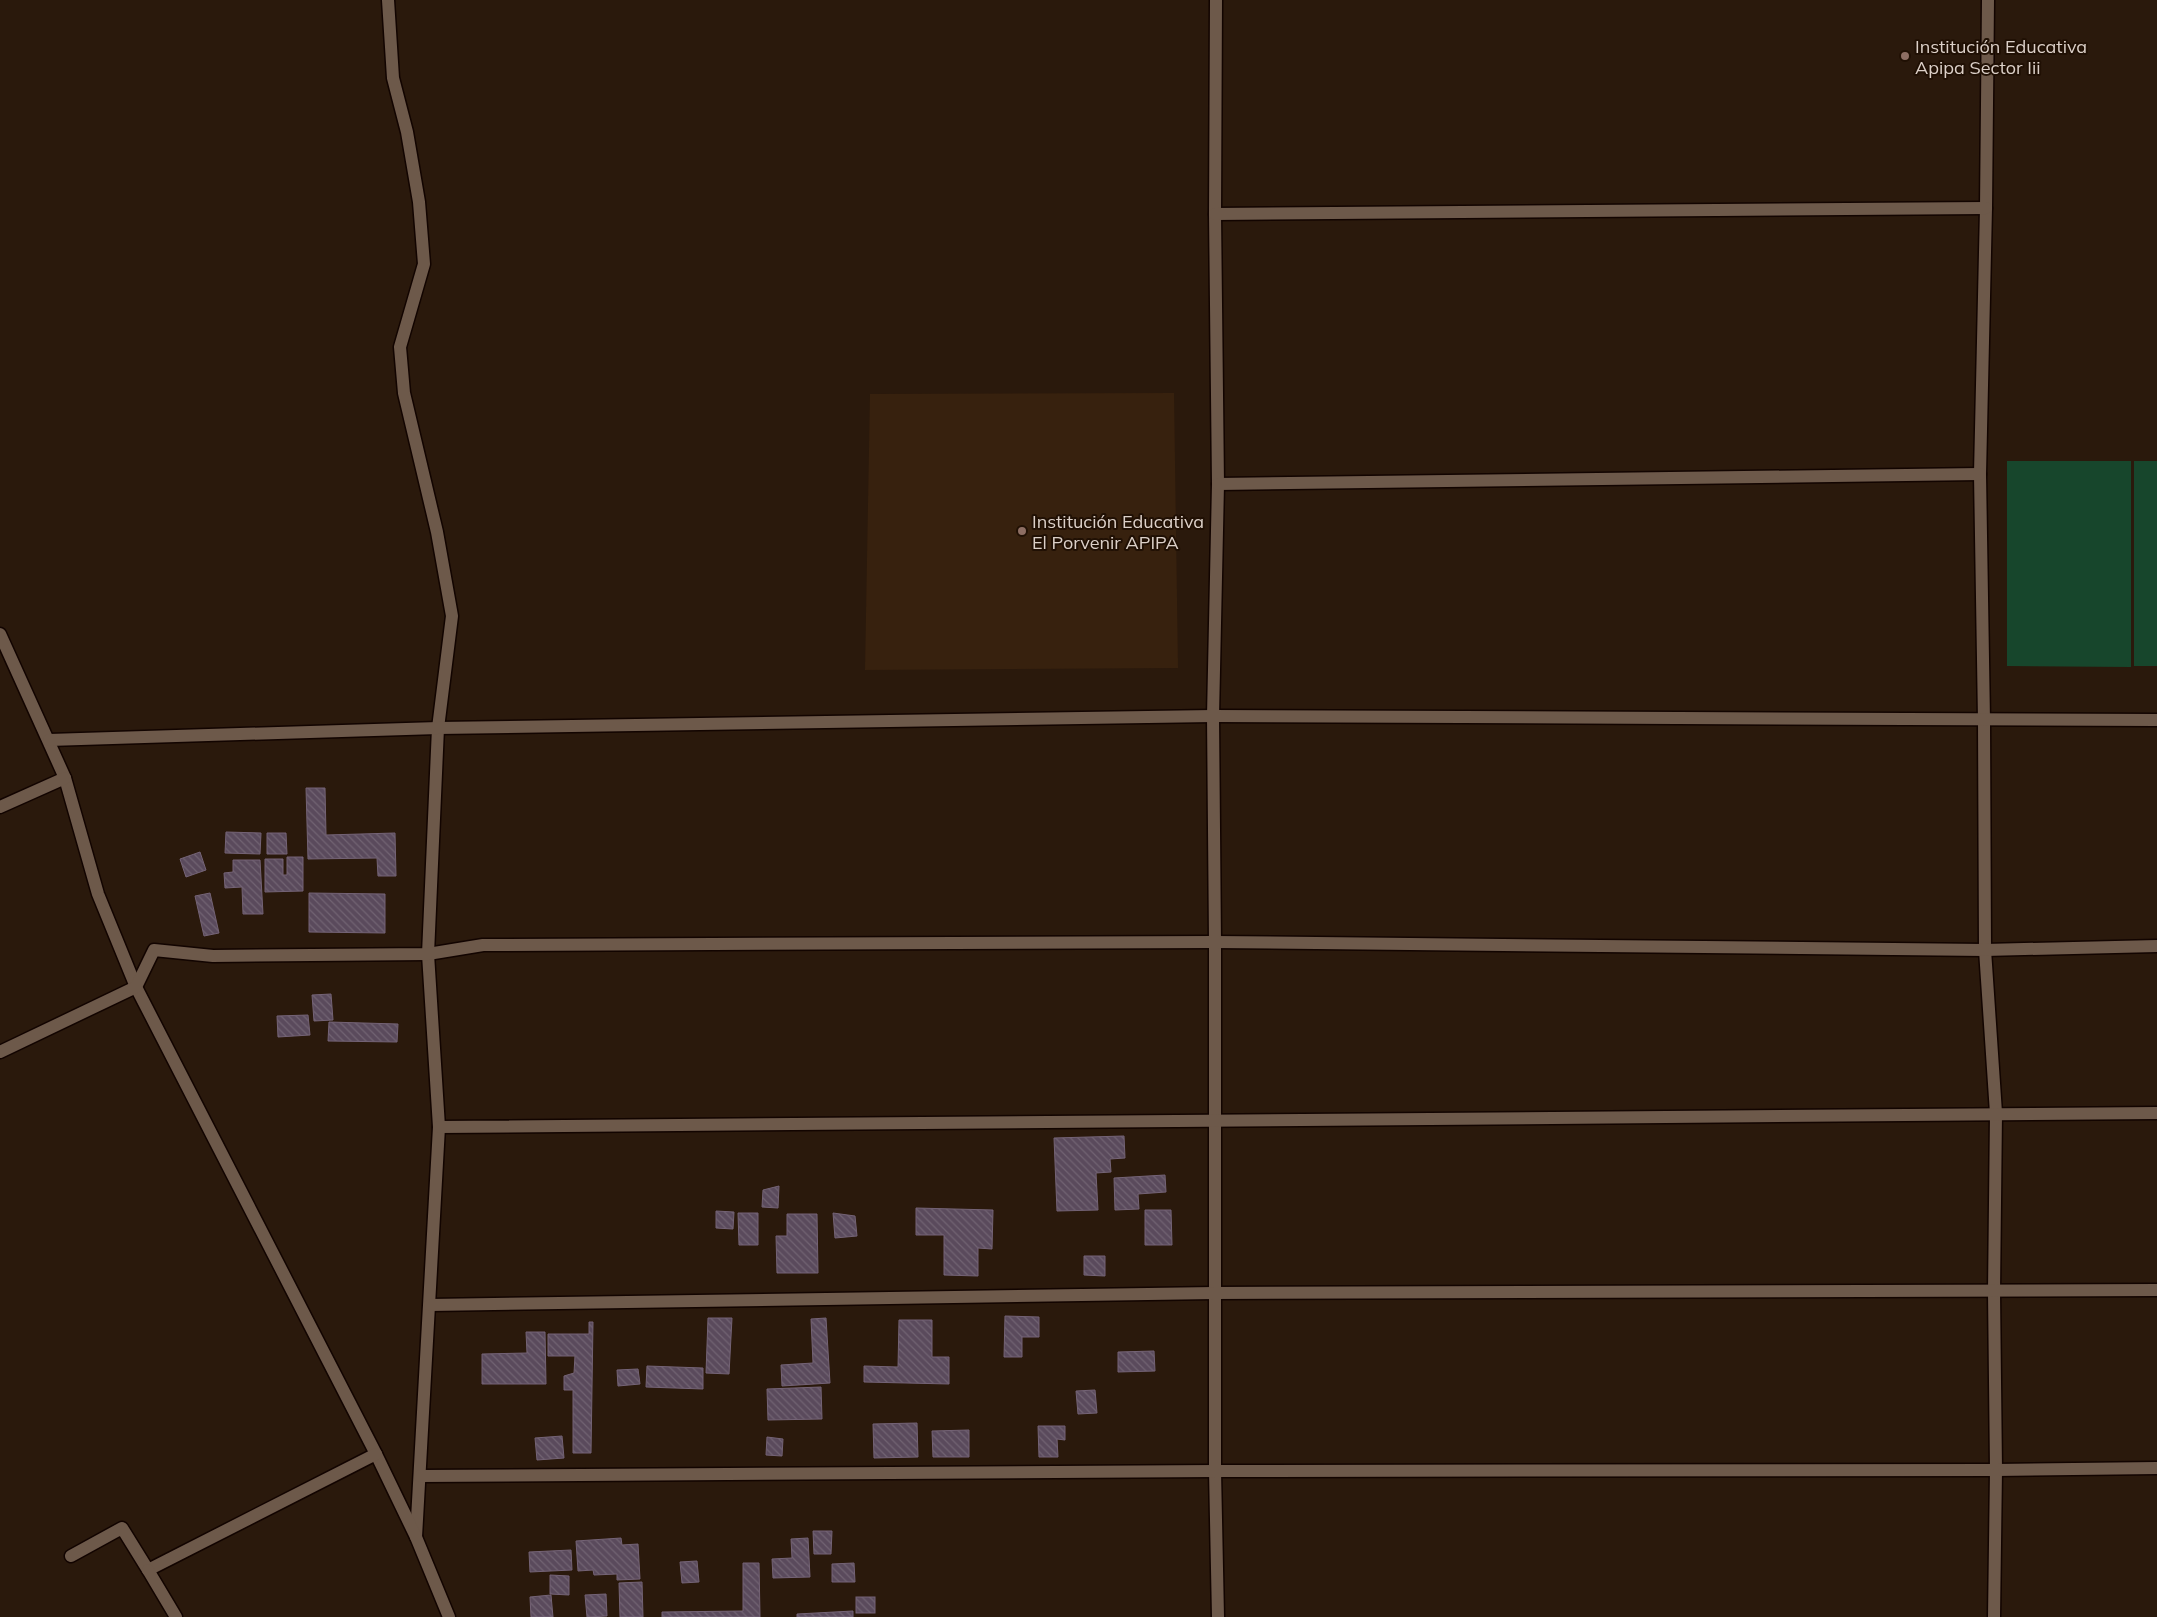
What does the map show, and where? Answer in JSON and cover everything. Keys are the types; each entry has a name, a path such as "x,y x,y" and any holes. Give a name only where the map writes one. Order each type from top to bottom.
{"street":[{"path":"388,0 393,78 407,132 419,202 424,264 400,347 404,393 437,532 452,616 438,728 428,954 439,1128 416,1538"},
{"path":"1216,0 1215,214 1218,484 1213,716 1215,942 1214,1293 1218,1617"},
{"path":"1988,0 1986,208 1980,474 1985,950 1996,1113 1994,1617"},
{"path":"1215,214 1986,208"},
{"path":"1218,484 1980,474"},
{"path":"0,634 65,778 98,894 136,987 376,1454 416,1538 449,1617"},
{"path":"48,740 438,728 1213,716 2157,720"},
{"path":"0,807 65,778"},
{"path":"0,1052 136,987 154,950 213,956 428,954 483,945 1215,942 1985,950 2157,946"},
{"path":"439,1128 2157,1113"},
{"path":"430,1305 1214,1293 2157,1290"},
{"path":"148,1570 376,1454"},
{"path":"420,1476 2157,1468"},
{"path":"71,1556 122,1528 176,1617"}],"shaded area":[{"name":"Institución Educativa El Porvenir APIPA","path":"1174,393 1178,668 865,670 870,394"}],"green space":[{"path":"2007,461 2131,461 2131,667 2007,666"},
{"path":"2134,461 2157,461 2157,666 2134,666"}],"building":[{"path":"306,788 325,788 326,835 395,833 396,876 378,876 377,858 308,859"},
{"path":"226,832 261,833 260,854 225,853"},
{"path":"267,833 286,833 287,854 267,854"},
{"path":"200,852 206,870 186,877 180,859"},
{"path":"287,857 303,857 303,891 265,892 265,859 283,859 283,875 287,875"},
{"path":"233,860 260,860 263,914 243,914 242,887 225,888 224,873 233,872"},
{"path":"210,893 219,933 204,936 195,896"},
{"path":"309,893 385,894 385,933 309,932"},
{"path":"331,994 333,1020 314,1021 312,995"},
{"path":"308,1015 310,1035 278,1037 277,1016"},
{"path":"329,1022 398,1024 397,1042 328,1041"},
{"path":"1124,1136 1125,1158 1110,1159 1111,1172 1096,1173 1098,1210 1057,1211 1054,1138"},
{"path":"1165,1175 1166,1192 1138,1194 1139,1209 1115,1210 1114,1178"},
{"path":"779,1186 778,1208 762,1207 763,1190"},
{"path":"916,1208 993,1210 992,1249 978,1248 978,1276 944,1275 944,1235 916,1235"},
{"path":"1145,1210 1171,1210 1172,1245 1145,1245"},
{"path":"716,1211 734,1212 733,1229 716,1228"},
{"path":"738,1213 758,1213 758,1245 739,1245"},
{"path":"833,1213 855,1216 857,1236 835,1238"},
{"path":"787,1214 817,1214 818,1273 777,1273 776,1236 787,1236"},
{"path":"1084,1256 1105,1256 1105,1276 1084,1275"},
{"path":"1005,1316 1039,1317 1039,1337 1022,1337 1022,1357 1004,1357"},
{"path":"708,1318 732,1318 729,1374 706,1373"},
{"path":"826,1318 830,1383 782,1386 781,1365 813,1363 811,1319"},
{"path":"899,1320 932,1320 932,1357 949,1357 949,1384 864,1382 864,1366 898,1367"},
{"path":"589,1322 593,1322 591,1453 573,1453 573,1390 564,1390 564,1376 574,1373 575,1356 548,1356 548,1334 589,1334"},
{"path":"526,1332 545,1332 546,1384 482,1384 482,1354 527,1353"},
{"path":"1154,1351 1155,1371 1118,1372 1118,1352"},
{"path":"647,1366 703,1368 703,1389 646,1387"},
{"path":"638,1369 640,1384 618,1386 617,1370"},
{"path":"821,1387 822,1419 768,1420 767,1389"},
{"path":"1095,1390 1097,1413 1078,1414 1076,1391"},
{"path":"917,1423 918,1457 874,1458 873,1424"},
{"path":"1038,1426 1065,1426 1065,1440 1057,1439 1058,1457 1039,1457"},
{"path":"969,1430 969,1457 933,1457 932,1431"},
{"path":"562,1436 564,1458 537,1460 535,1438"},
{"path":"767,1437 783,1439 782,1456 766,1455"},
{"path":"813,1531 832,1531 831,1554 814,1554"},
{"path":"621,1538 622,1545 638,1544 640,1579 617,1580 617,1574 594,1575 593,1570 578,1571 576,1541"},
{"path":"808,1538 810,1577 773,1578 772,1559 792,1558 791,1539"},
{"path":"571,1550 572,1570 530,1572 529,1552"},
{"path":"697,1561 699,1582 682,1583 680,1562"},
{"path":"743,1563 759,1563 760,1617 662,1617 662,1612 743,1611"},
{"path":"854,1563 855,1582 832,1582 832,1564"},
{"path":"550,1575 569,1576 569,1595 550,1594"},
{"path":"642,1582 643,1617 620,1617 619,1583"},
{"path":"606,1594 607,1616 587,1617 585,1595"},
{"path":"551,1595 553,1617 531,1617 530,1597"},
{"path":"856,1597 875,1597 875,1613 856,1613"},
{"path":"853,1611 853,1617 797,1617 797,1614"}],"place":[{"name":"Institución Educativa Apipa Sector Iii","path":"1905,56"},
{"name":"Institución Educativa El Porvenir APIPA","path":"1022,531"}]}
